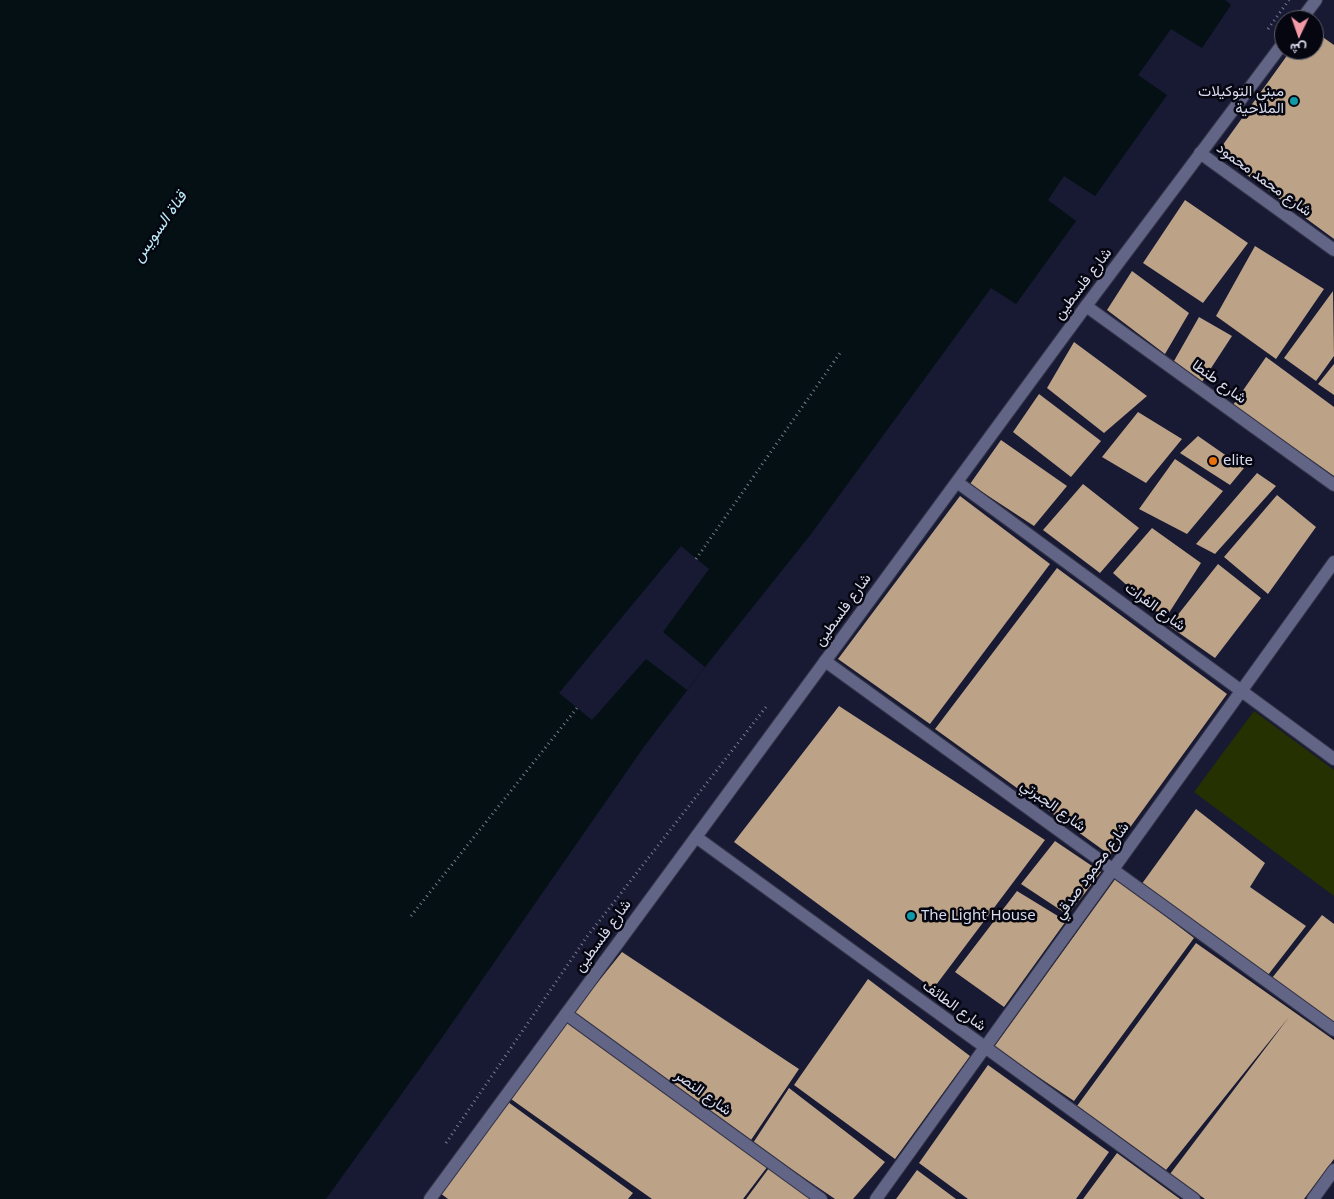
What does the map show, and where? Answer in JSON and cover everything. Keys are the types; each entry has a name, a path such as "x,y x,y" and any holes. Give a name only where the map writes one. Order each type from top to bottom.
{"street":[{"name":"شارع فلسطين","path":"435,1197 566,1014 956,482 1274,55"},
{"name":"شارع محمد محمود","path":"1200,153 1334,250"},
{"name":"شارع طنطا","path":"1086,306 1334,485"},
{"name":"شارع الفرات","path":"956,482 1334,759"},
{"name":"شارع محمود صدقي","path":"876,1199 1334,562"},
{"name":"شارع الجبرتي","path":"825,661 1334,1030"},
{"name":"شارع الطائف","path":"696,837 1194,1199"},
{"name":"شارع النصر","path":"566,1014 821,1199"},
{"path":"1313,1199 1334,1170"}],"path":[{"path":"696,559 840,354"},
{"path":"411,916 578,708"},
{"path":"445,1144 586,938"}],"green space":[{"path":"1254,711 1334,770 1334,896 1194,792"}],"water":[{"name":"قناة السويس","path":"0,0 1225,0 1231,5 1202,48 1171,29 1138,75 1167,95 1095,196 1064,176 1048,200 1076,221 1016,304 991,288 811,534 643,748 441,1039 326,1199 0,1199"}],"pier":[{"path":"681,546 709,569 663,632 705,667 687,690 646,659 592,720 559,693"}],"building":[{"name":"مبني التوكيلات الملاحية","path":"1324,38 1334,45 1334,239 1217,153 1284,60 1324,60"},
{"path":"1185,200 1248,243 1203,303 1143,263"},
{"path":"1255,246 1324,289 1276,359 1216,316"},
{"path":"1132,271 1189,313 1165,354 1107,310"},
{"path":"1333,291 1334,356 1316,381 1284,358"},
{"path":"1199,317 1232,336 1202,382 1174,361"},
{"path":"1074,342 1147,396 1104,433 1047,388"},
{"path":"1266,357 1334,407 1334,476 1233,405"},
{"path":"1334,364 1334,395 1318,384"},
{"path":"1039,394 1101,441 1071,477 1013,432"},
{"path":"1138,412 1182,439 1146,483 1102,457"},
{"name":"elite","path":"1198,436 1244,468 1230,485 1180,453"},
{"path":"1001,440 1067,486 1034,526 970,484"},
{"path":"1175,459 1223,491 1187,534 1139,509"},
{"path":"1257,473 1276,486 1215,554 1196,544"},
{"path":"1083,484 1139,528 1100,573 1043,530"},
{"path":"1277,495 1316,527 1268,594 1224,557"},
{"path":"960,496 1050,564 930,724 838,659"},
{"path":"1152,528 1201,563 1165,619 1113,573"},
{"path":"1218,564 1261,598 1215,658 1169,626"},
{"path":"1057,568 1227,694 1110,855 935,729"},
{"name":"The Light House","path":"839,706 1045,840 933,989 734,842"},
{"path":"1196,809 1265,863 1250,887 1306,926 1268,975 1141,885"},
{"path":"1055,841 1101,872 1068,915 1021,884"},
{"path":"1116,878 1194,938 1074,1101 994,1047"},
{"path":"1017,891 1066,921 1004,1007 955,972"},
{"path":"1322,915 1334,924 1334,1022 1272,978"},
{"path":"1196,943 1334,1040 1334,1159 1304,1199 1205,1199 1170,1174 1289,1017 1166,1170 1077,1106"},
{"path":"622,952 799,1069 751,1140 573,1013"},
{"path":"868,979 970,1056 895,1159 794,1085"},
{"path":"567,1019 768,1166 743,1199 652,1199 511,1099"},
{"path":"988,1065 1109,1152 1076,1199 968,1199 919,1163"},
{"path":"789,1088 885,1162 853,1199 835,1199 753,1143"},
{"path":"508,1102 633,1193 628,1199 448,1199 440,1193"},
{"path":"1117,1153 1180,1199 1083,1199"},
{"path":"769,1168 813,1199 746,1199"},
{"path":"917,1170 956,1199 896,1199"}],"place":[{"name":"مبني التوكيلات الملاحية","path":"1294,101"},
{"name":"elite","path":"1213,461"},
{"name":"The Light House","path":"911,916"}]}
